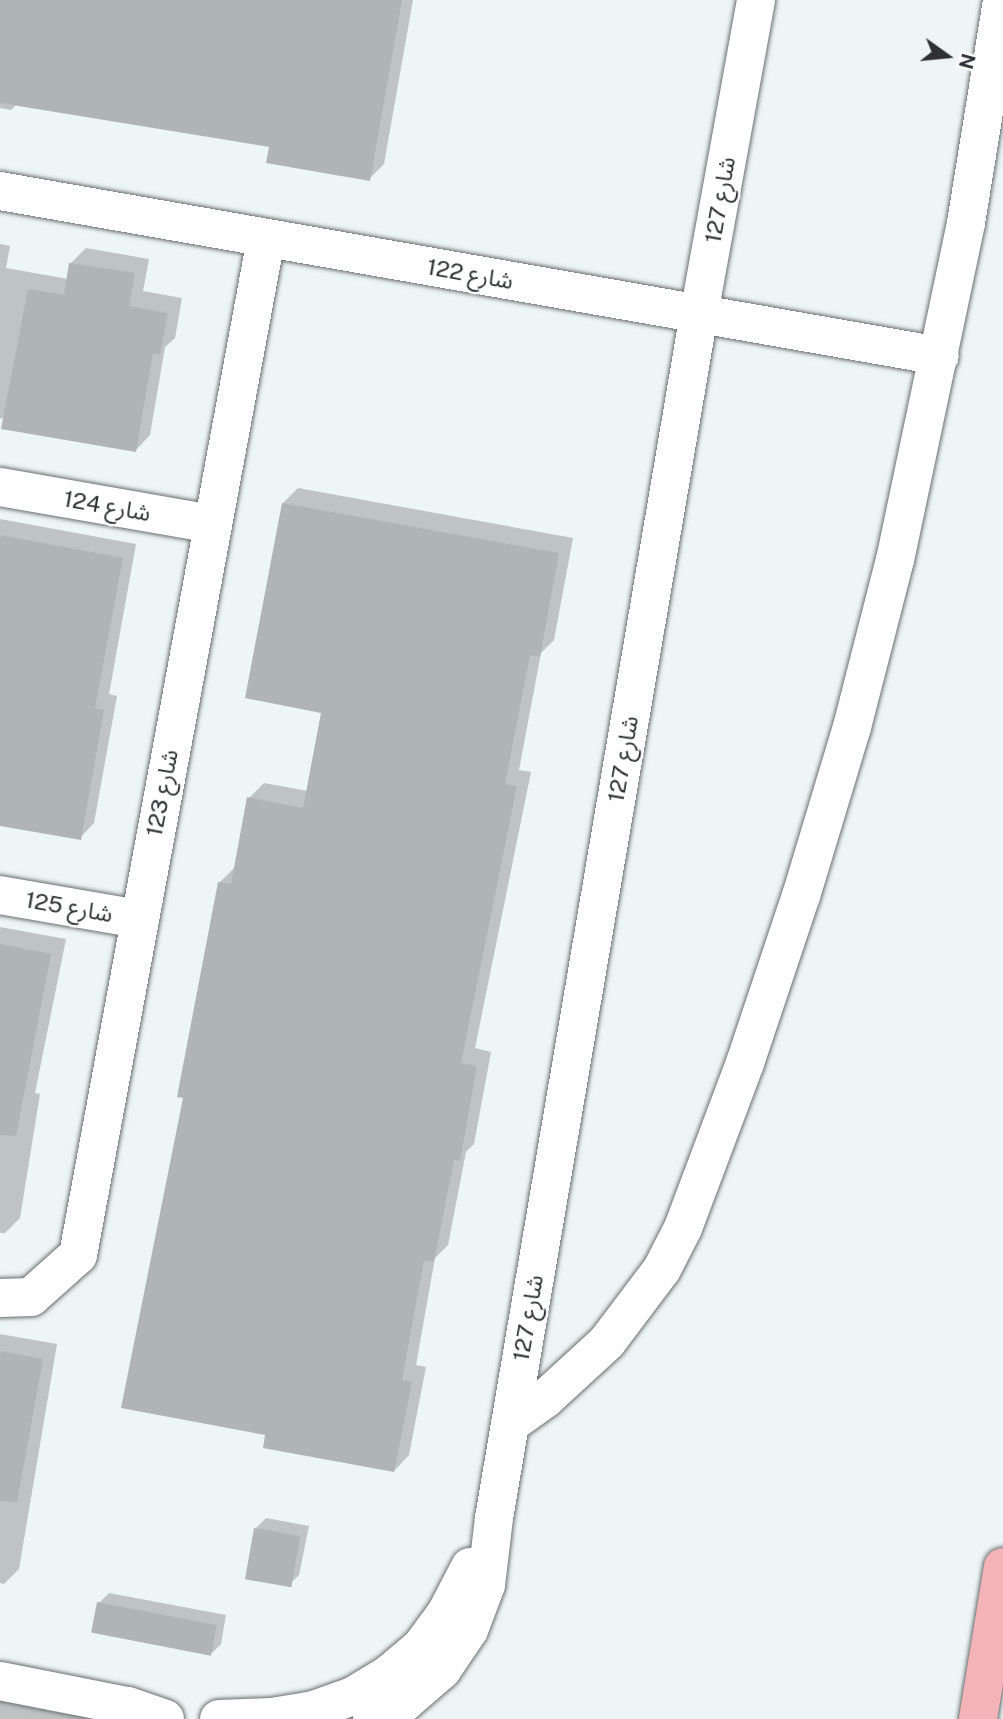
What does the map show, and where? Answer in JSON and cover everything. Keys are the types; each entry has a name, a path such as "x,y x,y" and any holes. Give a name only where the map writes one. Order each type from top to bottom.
{"highway":[{"path":"978,1719 1003,1567"}],"street":[{"name":"شارع 127","path":"372,1719 405,1702 442,1670 469,1630 486,1585 494,1518 699,314 756,0"},
{"path":"510,1424 545,1399 607,1342 662,1269 683,1228 746,1063 801,896 852,727 895,560 940,356 1002,0"},
{"name":"شارع 122","path":"0,191 940,356"},
{"name":"شارع 123","path":"0,1298 31,1297 78,1255 266,239"},
{"name":"شارع 124","path":"0,487 213,524"},
{"name":"شارع 125","path":"0,895 139,919"},
{"name":"شارع 127","path":"219,1719 272,1717 314,1710 352,1696 389,1674 421,1647 446,1613 494,1518"},
{"path":"0,1681 128,1706 164,1719"}],"building":[{"path":"0,0 402,0 370,181 266,163 269,147 0,103"},
{"path":"69,263 135,273 129,306 168,313 160,355 153,353 136,452 1,429 28,289 64,295"},
{"path":"282,503 559,553 540,657 530,655 505,784 517,786 461,1063 477,1066 460,1161 454,1160 434,1262 424,1260 402,1380 412,1382 394,1472 263,1448 265,1435 121,1408 183,1098 177,1097 218,882 231,884 247,797 303,808 321,713 245,698"},
{"path":"0,535 123,558 95,708 104,710 81,840 0,826"},
{"path":"0,944 51,954 16,1136 0,1135"},
{"path":"0,1351 43,1359 17,1502 0,1501"},
{"path":"254,1528 300,1536 291,1587 245,1579"},
{"path":"97,1602 217,1625 211,1656 91,1632"}]}
